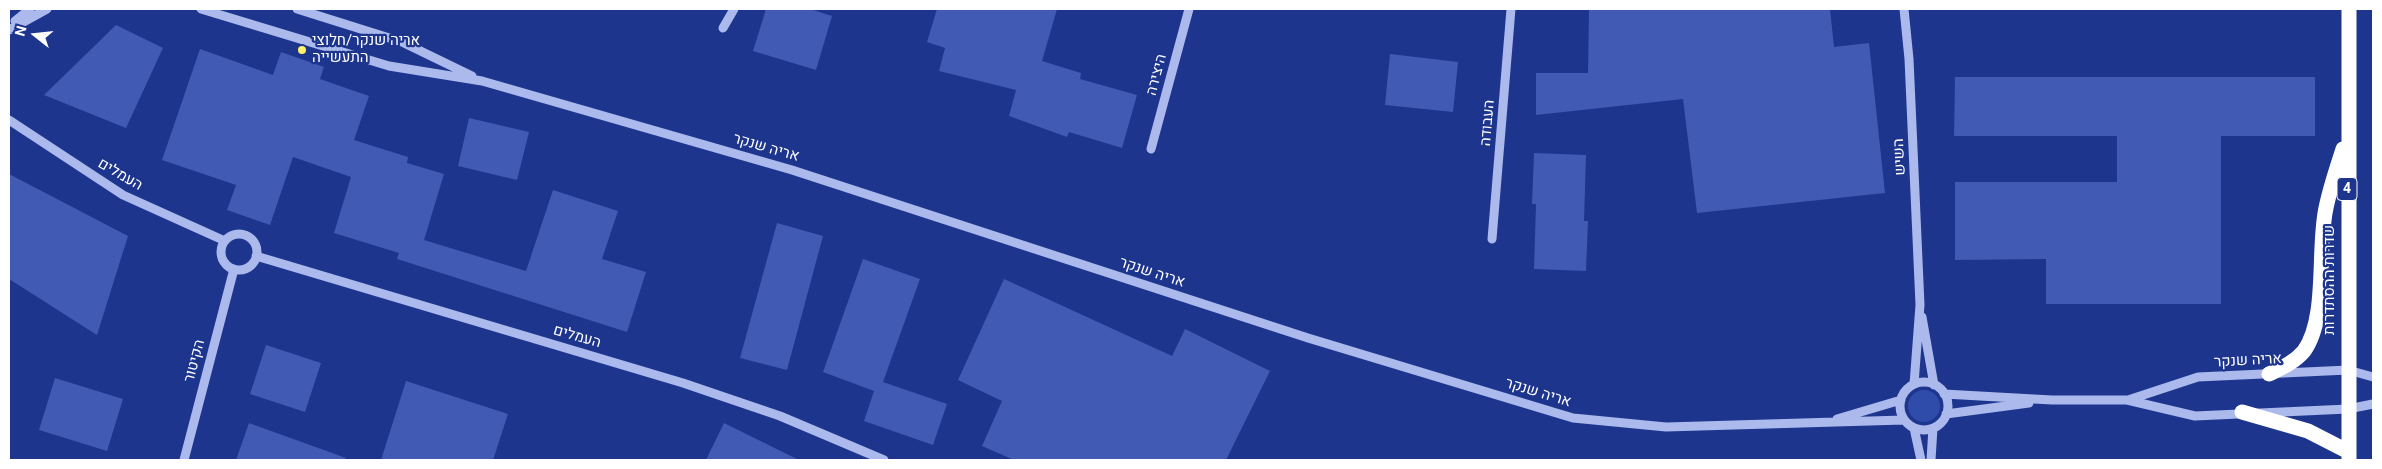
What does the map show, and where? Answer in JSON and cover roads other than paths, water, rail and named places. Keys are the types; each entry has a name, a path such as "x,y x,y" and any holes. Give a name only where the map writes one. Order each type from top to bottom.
{"highway":[{"name":"שדרות ההסתדרות","path":"2349,9 2347,135 2349,456"},
{"path":"2269,374 2297,359 2305,350 2312,336 2317,317 2325,208 2347,135"},
{"path":"2242,412 2308,431 2349,456"}],"street":[{"path":"9,28 30,9"},
{"path":"9,28 47,9"},
{"name":"אריה שנקר","path":"201,9 389,66 482,80 792,170 1308,338 1573,418 1666,428 1904,420"},
{"name":"אריה שנקר","path":"297,9 402,42 482,80"},
{"path":"723,28 734,9"},
{"name":"היצירה","path":"1151,149 1189,9"},
{"name":"העבודה","path":"1492,239 1511,9"},
{"name":"השיש","path":"1904,9 1909,59 1920,305 1914,384"},
{"name":"העמלים","path":"9,120 124,195 225,240"},
{"path":"9,126 19,127"},
{"path":"235,234 247,235 255,244 256,256 250,266 239,270 234,269 228,266 222,257 222,246 225,240 235,234"},
{"name":"העמלים","path":"256,256 683,383 780,416 884,460"},
{"name":"הקיטור","path":"184,460 234,269"},
{"name":"השיש","path":"1920,305 1934,385"},
{"name":"אריה שנקר","path":"2127,400 2198,378 2348,370 2373,377"},
{"path":"1921,382 1934,385 1944,394 1947,401 1946,414 1943,420 1934,428 1927,430 1914,428 1904,420 1900,407 1903,394 1914,384 1921,382"},
{"name":"אריה שנקר","path":"1944,394 2052,400 2127,400 2195,416 2242,412 2348,409 2373,404"},
{"name":"אריה שנקר","path":"1824,423 1901,400"},
{"name":"אריה שנקר","path":"1946,414 2052,400"},
{"path":"1914,428 1921,460"},
{"path":"1931,460 1934,428"}],"place":[{"name":"אריה שנקר/חלוצי התעשייה","path":"302,50"}]}
